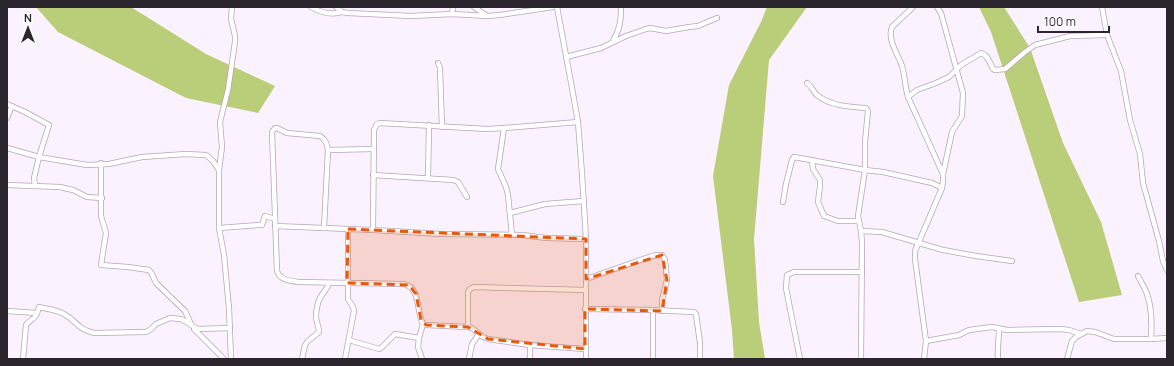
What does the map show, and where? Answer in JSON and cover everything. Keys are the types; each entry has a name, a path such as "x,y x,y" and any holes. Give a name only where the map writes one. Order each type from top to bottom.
{"street":[{"path":"231,359 224,255 219,228 219,170 222,147 220,122 228,90 235,42 231,19 232,7"},
{"path":"311,7 322,13 342,12 411,16 452,14 500,16 553,7"},
{"path":"336,7 342,12"},
{"path":"452,14 453,7"},
{"path":"474,7 487,16"},
{"path":"557,7 578,122 586,239 586,359"},
{"path":"614,41 620,29 621,7"},
{"path":"913,7 892,27 890,30 891,39 902,67 908,97 943,174"},
{"path":"924,359 926,341 915,251 942,188 943,174 952,132 962,116 963,93 941,13 937,7"},
{"path":"1102,7 1107,35 1121,70 1130,120 1140,154 1143,183 1163,261 1167,270"},
{"path":"566,56 601,48 614,41 646,29 650,28 666,31 682,29 698,26 717,18"},
{"path":"908,97 917,90 949,77 961,65 981,53 985,54 993,69 1005,69 1035,45 1070,36 1107,35"},
{"path":"438,63 440,73 442,127"},
{"path":"807,83 811,85 817,94 826,101 838,105 867,109 865,170 858,216 861,231 862,359"},
{"path":"7,118 9,105 49,125 34,178 35,186"},
{"path":"373,230 373,149 374,130 377,124 429,125 472,129 578,122"},
{"path":"428,178 429,125"},
{"path":"324,228 328,150 325,140 320,136 287,133 277,128 273,129 275,226 278,275 291,281 409,285 416,294 423,324 419,338 419,349 422,359"},
{"path":"504,128 498,169 506,187 512,235"},
{"path":"7,148 39,157 87,165 101,163 109,164 142,158 198,154 209,157 219,170"},
{"path":"328,150 373,149"},
{"path":"783,202 793,158 797,157 883,172 932,183 942,188"},
{"path":"812,160 813,169 820,180 818,202 824,216 838,221 859,221"},
{"path":"101,163 101,216 106,233 101,265 148,270 152,274 156,283 185,311 191,324"},
{"path":"373,175 456,181 467,197"},
{"path":"7,184 60,188 73,190 87,197 102,198"},
{"path":"510,213 545,204 584,201"},
{"path":"219,228 262,224 265,216 275,219"},
{"path":"275,226 441,234 522,235 546,238 586,239"},
{"path":"345,359 354,311 348,299 348,229"},
{"path":"861,231 882,232 943,250 1012,261"},
{"path":"586,279 652,256 662,255 665,260 667,280 662,300 662,311"},
{"path":"800,359 786,288 787,275 794,272 862,272"},
{"path":"1138,276 1147,294 1151,309 1151,339"},
{"path":"302,359 305,345 319,332 316,314 317,306 329,283"},
{"path":"468,327 468,292 470,288 586,290"},
{"path":"23,359 26,325 35,317 39,307 65,314 80,328 94,333 146,332 156,324 170,318 186,320 198,329 230,328"},
{"path":"586,309 653,310 696,313 700,343 700,359"},
{"path":"653,310 653,359"},
{"path":"7,312 37,312"},
{"path":"186,320 224,359"},
{"path":"423,324 433,326 468,327 472,328 488,339 530,345 585,349"},
{"path":"926,341 959,334 978,328 992,327 1007,330 1061,329 1081,334"},
{"path":"998,359 999,329"},
{"path":"1067,359 1072,341 1087,331 1095,332 1114,339 1167,338"},
{"path":"349,340 379,349 382,348 395,334 419,338"},
{"path":"469,359 472,344 479,334"},
{"path":"530,345 530,359"}],"highlighted area":[{"path":"348,229 586,239 586,279 662,255 667,280 662,311 585,309 585,349 488,339 468,327 426,325 421,320 416,294 409,285 347,283"}],"green space":[{"path":"36,7 131,7 206,54 275,86 258,113 186,98 58,32"},
{"path":"767,7 807,7 769,60 754,239 759,322 765,359 734,359 732,330 713,176 729,85"},
{"path":"979,7 1004,7 1030,48 1063,143 1101,222 1122,295 1079,302 991,32"}]}
